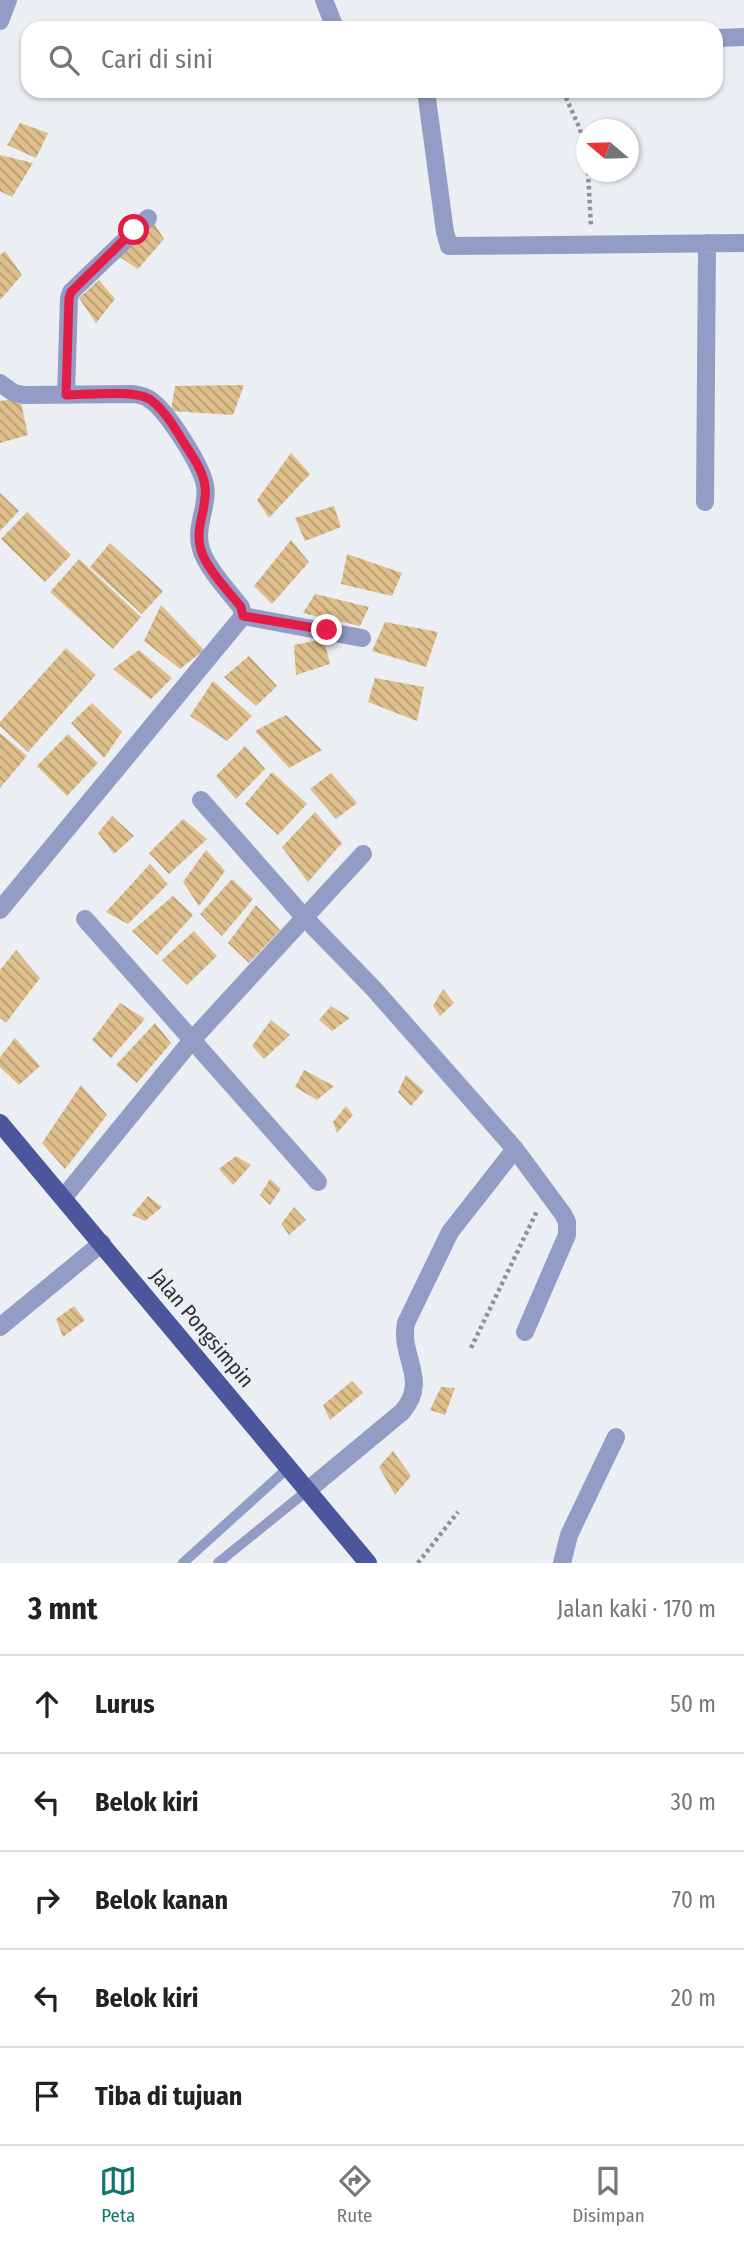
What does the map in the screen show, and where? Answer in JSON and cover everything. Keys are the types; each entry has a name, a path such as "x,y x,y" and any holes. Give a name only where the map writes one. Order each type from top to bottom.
{"main road":[{"name":"Jalan Pongsimpin","path":"0,1123 368,1563"}],"street":[{"path":"0,21 8,0"},
{"path":"324,0 332,21"},
{"path":"723,38 744,37"},
{"path":"427,98 446,241 449,246 744,243"},
{"path":"66,395 71,292 148,218"},
{"path":"705,502 707,243"},
{"path":"0,383 14,393 23,395 143,396 156,405 192,454 205,483 199,532 202,552 241,607 243,616"},
{"path":"243,616 362,638"},
{"path":"0,910 243,616"},
{"path":"201,800 304,917 373,988 515,1149 563,1214 569,1228 526,1332"},
{"path":"64,1197 192,1040 363,854"},
{"path":"85,919 318,1182"},
{"path":"308,1490 402,1412 408,1403 415,1384 404,1336 406,1323 450,1232 515,1149"},
{"path":"0,1327 102,1242"},
{"path":"562,1563 569,1535 616,1437"}],"lane":[{"path":"183,1563 289,1467"},
{"path":"218,1563 308,1490"}],"path":[{"path":"566,98 576,120"},
{"path":"589,182 592,245"},
{"path":"471,1348 546,1191"},
{"path":"418,1563 458,1512"}],"building":[{"path":"20,123 48,133 36,158 7,145"},
{"path":"0,155 33,163 12,197 0,191"},
{"path":"154,223 164,239 138,269 118,256"},
{"path":"5,251 22,275 0,300 0,255"},
{"path":"99,280 115,299 96,323 79,298"},
{"path":"244,385 233,415 171,411 175,386"},
{"path":"20,398 28,435 0,443 0,401"},
{"path":"291,453 310,474 269,518 257,500"},
{"path":"0,493 19,511 0,531"},
{"path":"334,506 341,527 305,541 295,518"},
{"path":"27,512 71,555 45,582 1,539"},
{"path":"291,540 309,562 272,604 254,586"},
{"path":"110,543 163,591 142,614 90,567"},
{"path":"347,554 402,573 392,596 341,584"},
{"path":"79,559 141,617 113,649 50,592"},
{"path":"315,594 369,607 360,626 303,613"},
{"path":"161,605 204,650 180,669 144,641"},
{"path":"385,622 438,632 426,667 372,651"},
{"path":"324,639 330,664 296,675 294,645"},
{"path":"66,648 96,675 28,752 0,726 0,722"},
{"path":"139,650 172,678 151,699 113,669"},
{"path":"249,656 277,686 256,706 224,677"},
{"path":"375,678 424,687 417,721 368,702"},
{"path":"213,681 252,716 227,741 190,716"},
{"path":"92,703 122,732 104,758 71,723"},
{"path":"286,715 322,750 289,768 255,731"},
{"path":"0,733 27,756 0,788"},
{"path":"68,734 98,763 67,796 37,766"},
{"path":"245,746 265,769 236,799 216,776"},
{"path":"272,772 307,804 278,835 245,804"},
{"path":"331,773 357,803 336,819 310,789"},
{"path":"315,812 342,843 308,882 282,847"},
{"path":"112,816 134,836 114,854 98,833"},
{"path":"183,819 207,839 169,874 149,853"},
{"path":"206,850 225,871 199,906 183,882"},
{"path":"150,864 168,884 128,924 106,912"},
{"path":"232,879 253,899 222,936 200,914"},
{"path":"173,896 193,915 157,955 132,931"},
{"path":"256,905 280,930 249,963 228,943"},
{"path":"194,931 217,956 187,985 162,960"},
{"path":"16,950 40,978 6,1023 0,1018 0,970"},
{"path":"443,989 454,1003 440,1016 433,1006"},
{"path":"120,1003 145,1019 111,1058 92,1040"},
{"path":"331,1006 350,1018 332,1031 319,1020"},
{"path":"271,1020 290,1035 264,1059 252,1046"},
{"path":"155,1023 171,1043 137,1083 116,1065"},
{"path":"15,1038 40,1066 19,1085 0,1067 0,1057"},
{"path":"304,1070 334,1086 317,1100 295,1087"},
{"path":"406,1075 424,1091 411,1106 398,1092"},
{"path":"81,1085 107,1115 65,1169 42,1143"},
{"path":"346,1106 353,1115 337,1133 333,1122"},
{"path":"236,1156 251,1165 233,1185 219,1169"},
{"path":"270,1179 281,1189 270,1205 260,1195"},
{"path":"148,1196 162,1207 145,1221 132,1215"},
{"path":"294,1207 306,1220 289,1235 281,1224"},
{"path":"74,1306 85,1320 63,1337 56,1319"},
{"path":"352,1381 363,1393 330,1420 323,1405"},
{"path":"441,1387 455,1388 445,1415 430,1410"},
{"path":"393,1451 411,1476 395,1495 379,1467"}],"route":[{"path":"134,230 71,292 66,395 134,394 143,396 156,405 192,454 205,483 200,519 200,547 204,557 241,607 243,616 327,630"}]}
